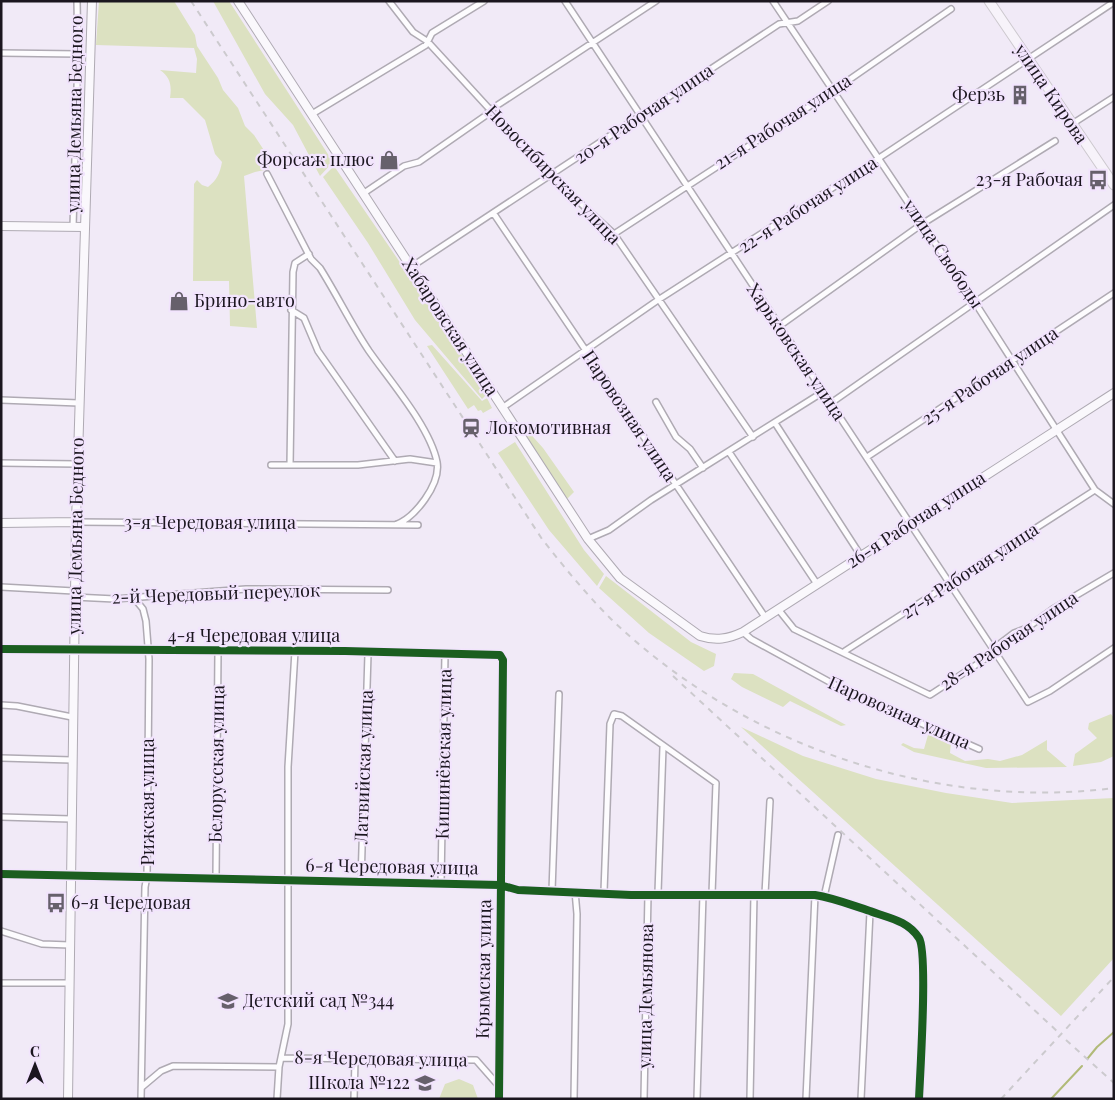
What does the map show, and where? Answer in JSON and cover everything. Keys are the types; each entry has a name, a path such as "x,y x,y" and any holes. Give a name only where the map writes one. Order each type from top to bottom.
{"main road":[{"name":"улица Демьяна Бедного","path":"68,1099 74,594 92,1"},
{"name":"Хабаровская улица","path":"238,1 588,539 620,578 686,628 700,636 715,640"},
{"name":"улица Кирова","path":"989,1 1071,125 1114,185"},
{"path":"1,226 84,227"},
{"name":"26-я Рабочая улица","path":"715,640 731,637 743,632 1114,393"},
{"name":"3-я Чередовая улица","path":"1,523 76,522"}],"street":[{"name":"улица Демьяна Бедного","path":"73,227 78,54 77,1"},
{"name":"Новосибирская улица","path":"389,1 413,32 428,41 551,176 614,234 753,437"},
{"path":"312,114 426,44 432,33 484,1"},
{"name":"Харьковская улица","path":"565,1 778,327 831,403 1028,702 1050,691 1114,648"},
{"path":"364,192 404,166 419,162 485,116 490,110 656,1"},
{"name":"улица Свободы","path":"773,1 974,300 1095,490 1113,502"},
{"name":"20-я Рабочая улица","path":"411,267 786,21 798,21 828,1"},
{"name":"22-я Рабочая улица","path":"502,408 658,300 879,158 1114,2"},
{"name":"21-я Рабочая улица","path":"614,234 833,91 950,9"},
{"path":"1,53 78,54"},
{"path":"1071,125 1114,97"},
{"path":"778,327 922,224 1055,140"},
{"path":"267,174 309,254 320,268 368,349 427,436 437,463 433,482 420,507 405,522 395,525"},
{"path":"831,403 974,300 1114,205"},
{"name":"Паровозная улица","path":"494,214 765,617"},
{"path":"290,465 293,272 296,263 309,254"},
{"name":"25-я Рабочая улица","path":"867,458 1014,362 1114,293"},
{"path":"291,310 304,318 318,351 395,461"},
{"path":"588,539 609,530 823,392"},
{"path":"1,400 79,403"},
{"path":"656,402 676,438 690,450 704,468"},
{"path":"774,423 861,556"},
{"path":"729,452 817,584"},
{"path":"271,465 358,466 422,459 437,463"},
{"path":"1,464 77,464"},
{"name":"27-я Рабочая улица","path":"845,651 1095,490"},
{"name":"3-я Чередовая улица","path":"76,522 418,525"},
{"name":"28-я Рабочая улица","path":"845,651 930,695 988,657 993,649 1014,633 1027,628 1053,609 1114,573"},
{"name":"2-й Чередовый переулок","path":"1,587 134,598 246,589 388,590"},
{"name":"Рижская улица","path":"134,598 143,609 146,621 147,651 147,876 145,887 142,1099"},
{"path":"778,609 794,629 845,651"},
{"name":"Паровозная улица","path":"743,632 750,639 837,686 979,749"},
{"name":"4-я Чередовая улица","path":"1,649 494,654 500,655 503,660"},
{"name":"Белорусская улица","path":"216,878 218,651"},
{"path":"277,1099 279,1067 288,1024 288,767 295,651"},
{"name":"Латвийская улица","path":"361,881 368,654"},
{"name":"Кишинёвская улица","path":"441,883 445,654"},
{"name":"Крымская улица","path":"499,1099 503,660"},
{"path":"552,891 559,694"},
{"path":"1,705 17,706 72,717"},
{"path":"604,892 610,724 614,714 622,716 716,783 712,894"},
{"path":"658,893 663,747"},
{"path":"1,758 72,760"},
{"path":"766,894 770,801"},
{"path":"1,818 71,820"},
{"path":"824,897 838,835"},
{"name":"6-я Чередовая улица","path":"1,874 500,884 518,890 648,894 814,895 824,897 894,918 903,923 920,939 923,964 919,1099"},
{"path":"574,1099 578,914 575,891"},
{"name":"улица Демьянова","path":"644,1099 648,894"},
{"path":"696,1099 703,894"},
{"path":"750,1099 754,894"},
{"path":"806,1099 814,895"},
{"path":"861,1099 870,912"},
{"path":"1,931 42,944 70,945"},
{"path":"1,983 69,983"},
{"name":"8-я Чередовая улица","path":"282,1058 476,1060 498,1085"},
{"path":"354,1099 355,1060"},
{"name":"8-я Чередовая улица","path":"141,1088 161,1071 173,1066 279,1067"}],"green space":[{"path":"99,1 174,1 195,35 197,46 218,78 223,90 238,108 245,126 254,135 271,161 269,169 244,176 257,328 230,326 229,281 193,281 194,184 197,180 202,185 208,187 218,176 222,162 215,154 205,120 183,98 170,98 170,82 160,70 196,73 197,59 194,48 96,45"},
{"path":"213,1 229,1 333,162 320,176 293,125 265,94"},
{"path":"334,166 487,394 482,399 415,320 368,243 323,177"},
{"path":"432,345 482,401 487,398 492,408 483,413 481,410 478,411 474,405 468,409 427,346"},
{"path":"526,429 543,448 574,492 566,500 521,431"},
{"path":"515,442 584,550 604,574 597,586 549,530 498,453"},
{"path":"606,576 691,642 716,654 714,666 704,671 649,633 599,588"},
{"path":"734,673 753,674 846,725 841,726 790,701 783,707 742,687 731,679"},
{"path":"1111,714 1114,718 1114,756 1101,762 1073,766 1075,754 1097,738 1088,729 1089,723"},
{"path":"741,727 803,756 876,779 946,793 1012,803 1114,798 1114,958 1061,1016"},
{"path":"928,735 936,735 943,741 951,743 950,753 965,761 988,759 1000,761 1022,755 1047,740 1047,750 1067,767 986,768 914,752 901,745 903,743 914,748 924,749"},
{"path":"459,1079 473,1085 478,1099 439,1099 445,1084"}],"waterway":[{"path":"1088,1058 1114,1032"},
{"path":"1051,1099 1082,1066"}],"railway":[{"path":"191,1 542,539 575,580 611,619 663,663 720,702 780,734 844,759 910,778 978,789 1046,793 1114,788"},
{"path":"673,676 1058,1032"},
{"path":"1001,1099 1114,977"},
{"path":"1066,1040 1114,1083"}],"cycle path":[{"path":"1,649 345,651 500,655 503,660 499,1099"},
{"path":"1,874 500,885 518,890 631,895 815,895 829,898 897,920 909,927 919,938 922,948 923,966 919,1099"}],"place":[{"name":"Ферзь","path":"1020,95"},
{"name":"Форсаж плюс","path":"389,160"},
{"name":"23-я Рабочая","path":"1098,180"},
{"name":"Брино-авто","path":"179,301"},
{"name":"Локомотивная","path":"471,428"},
{"name":"6-я Чередовая","path":"56,903"},
{"name":"Детский сад №344","path":"228,1001"},
{"name":"Школа №122","path":"425,1083"}]}
